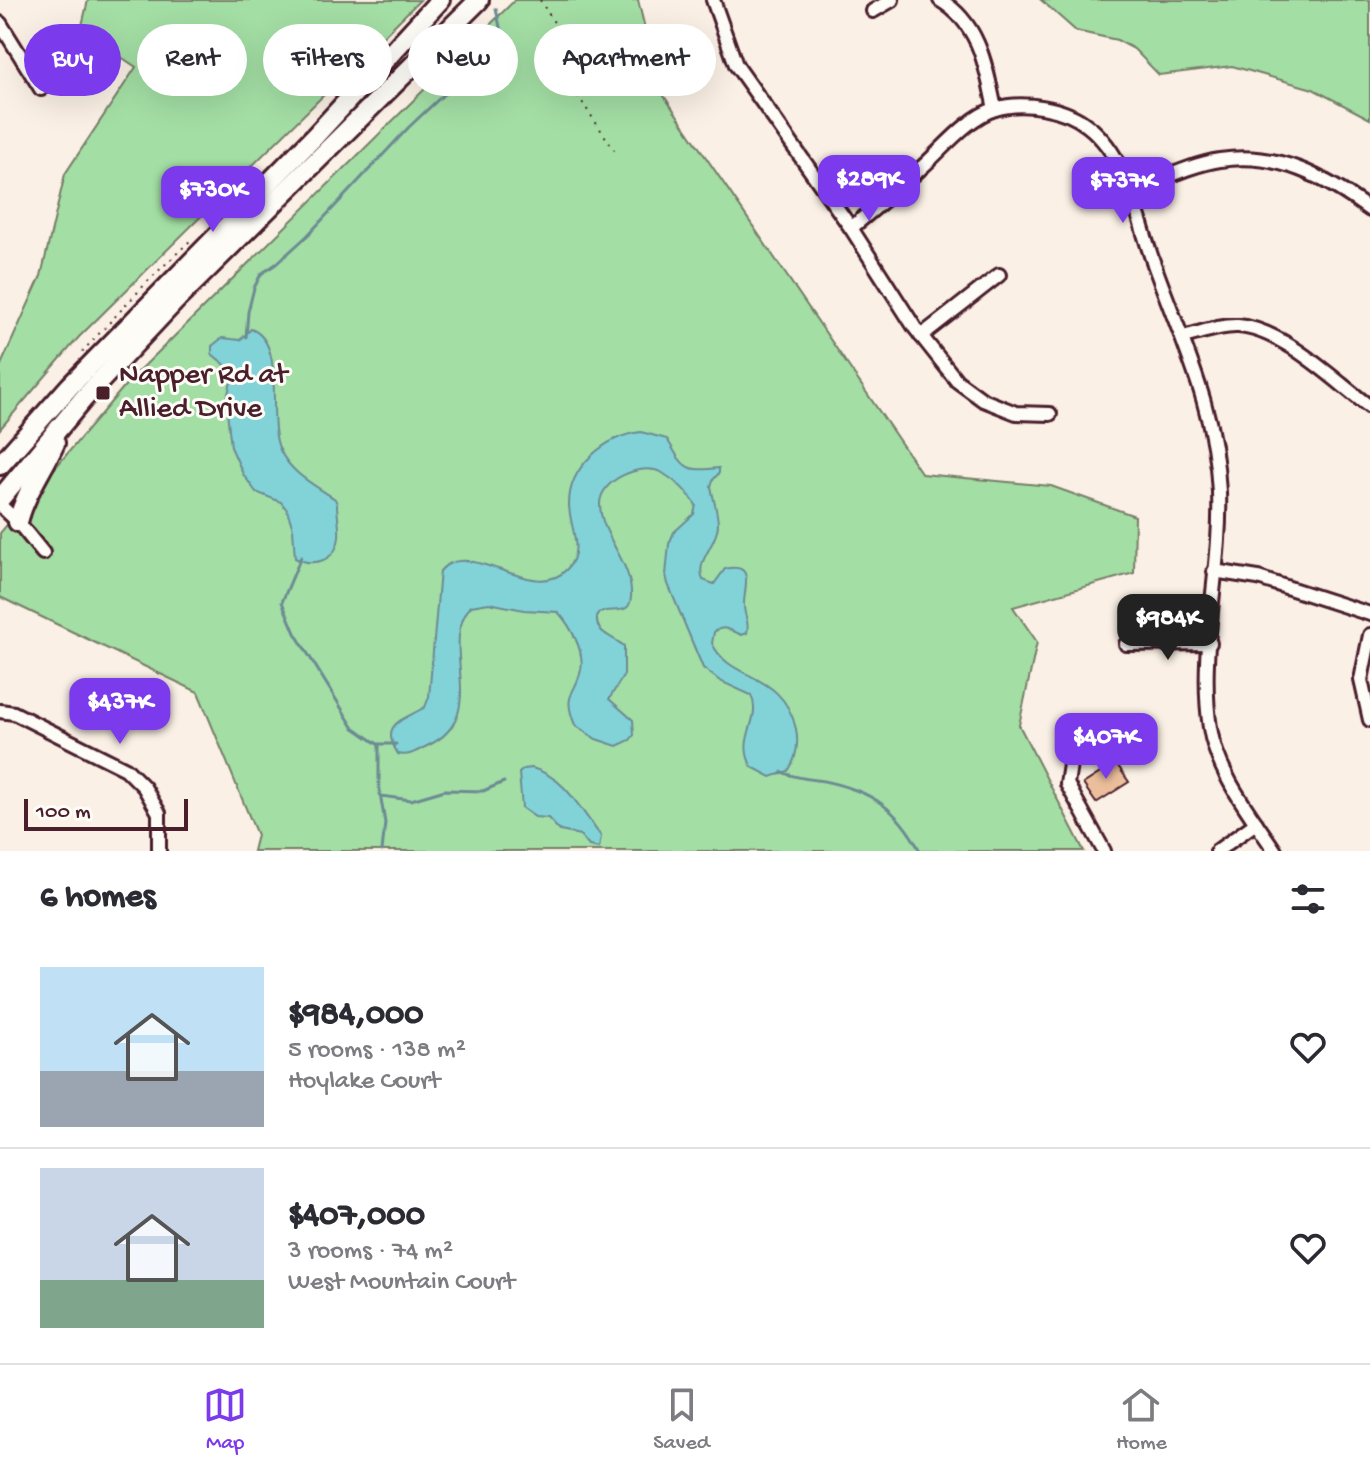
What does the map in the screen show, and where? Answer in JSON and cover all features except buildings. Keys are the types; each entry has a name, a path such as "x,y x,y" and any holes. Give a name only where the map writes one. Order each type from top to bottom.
{"main road":[{"path":"0,465 62,393 276,177 440,0"},
{"path":"0,499 64,422 175,301 479,0"},
{"path":"18,522 25,498 43,471 64,422"}],"street":[{"path":"713,0 736,65 851,228 921,336 957,381 983,400 1016,413 1050,414"},
{"path":"873,11 892,0"},
{"path":"940,0 970,26 986,64 995,109"},
{"path":"0,23 24,62"},
{"path":"851,228 922,168 956,133 995,109 1027,106 1060,112 1087,125 1106,145 1131,191 1154,266 1183,337 1214,436 1219,495 1207,690 1211,732 1223,766 1275,851"},
{"path":"1131,191 1218,160 1252,157 1293,166 1333,182 1370,210"},
{"path":"921,336 999,275"},
{"path":"1183,337 1237,326 1261,331 1285,343 1370,407"},
{"path":"0,505 43,553"},
{"path":"1214,571 1258,578 1370,614"},
{"path":"1370,635 1361,680 1370,720"},
{"path":"1126,644 1210,643"},
{"path":"0,711 14,713 126,769 144,787 159,813 159,851"},
{"path":"1072,752 1067,784 1104,851"},
{"path":"1217,851 1256,823"}],"path":[{"path":"540,0 563,37 553,59 617,154"}],"green space":[{"path":"88,0 420,0 392,28 392,24 263,24 263,96 323,96 79,337 0,429 0,367 41,276 65,174 117,96 121,96 121,90 136,67 121,57 121,24 82,24"},
{"path":"515,0 638,0 644,24 534,24 534,96 664,96 922,474 1051,486 1135,516 1134,573 1013,607 1037,642 1019,725 1084,851 253,851 257,835 198,692 0,597 0,533 128,382 418,96 518,96 518,24 491,24"},
{"path":"1041,0 1370,0 1370,119 1313,89 1232,66 1159,75 1134,49 1117,40 1076,31"}],"water":[{"path":"251,329 262,337 269,349 274,383 274,420 280,450 297,472 335,499 337,504 337,545 323,560 309,562 295,558 293,529 287,510 281,502 256,492 243,474 231,447 226,402 231,382 229,368 212,354 212,346 222,338 240,340"},
{"path":"641,432 667,439 686,466 719,468 711,486 717,533 701,572 703,580 714,584 725,569 741,569 745,573 744,606 748,629 742,635 728,629 718,630 714,632 712,643 720,656 731,665 780,696 789,710 797,740 795,756 788,771 771,777 752,767 746,747 754,713 751,695 720,681 703,668 668,584 669,544 674,532 694,514 696,505 676,482 661,472 643,469 614,481 606,488 600,505 606,528 630,585 631,597 627,607 598,613 597,620 604,633 624,646 624,675 609,699 633,720 634,735 630,740 617,746 596,739 575,725 570,700 581,670 581,655 572,631 558,612 524,610 489,603 471,606 462,622 459,640 461,699 457,717 446,733 427,746 409,754 398,754 393,744 392,729 402,719 425,707 429,697 440,571 452,562 467,561 537,580 553,578 567,569 576,546 569,504 575,477 592,455 603,447"},
{"path":"532,768 555,779 572,796 601,836 599,848 589,846 580,835 560,831 548,818 535,817 522,808 519,773"}],"waterway":[{"path":"246,337 248,312 261,274 307,236 444,94 492,58 502,36 496,9"},
{"path":"301,557 282,602 295,633 353,727 379,745 379,787 385,823 382,851"},
{"path":"378,744 396,744"},
{"path":"782,772 841,785 869,796 902,823 920,851"},
{"path":"381,796 411,800 445,790 483,791 504,782"}],"place":[{"name":"Napper Rd at Allied Drive","path":"103,393"}]}
